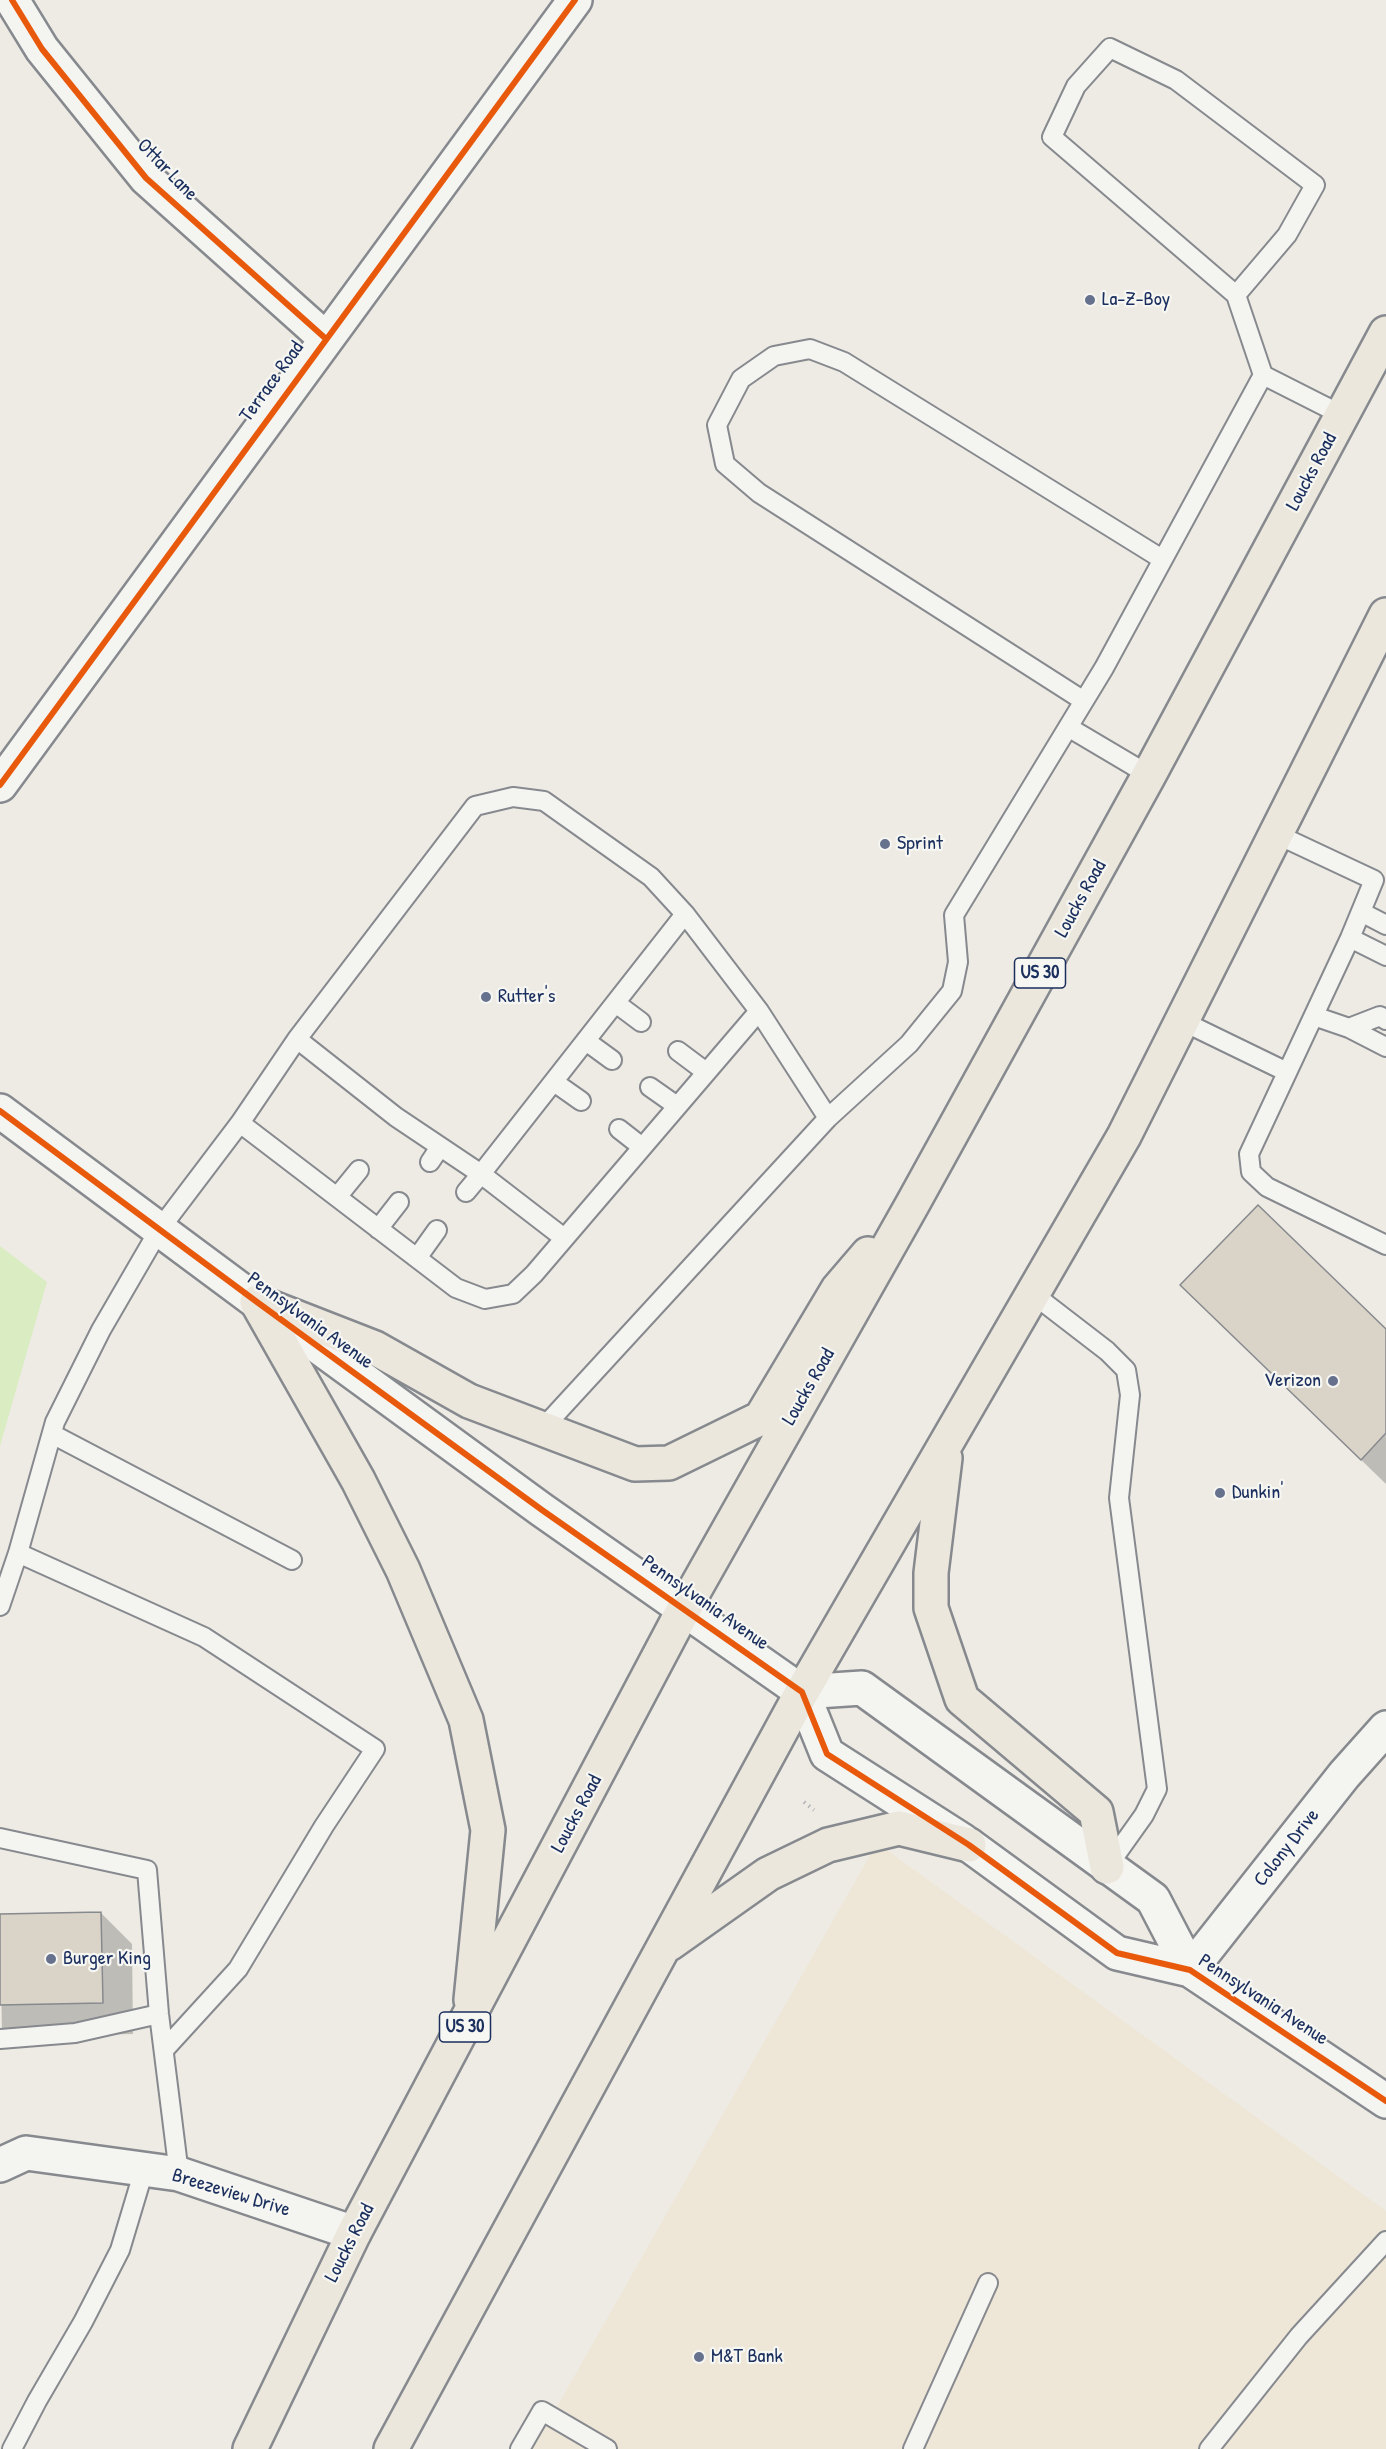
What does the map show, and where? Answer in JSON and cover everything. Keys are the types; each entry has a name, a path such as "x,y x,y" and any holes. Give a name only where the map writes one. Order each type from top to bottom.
{"highway":[{"name":"Loucks Road","path":"250,2449 354,2234 470,2019 685,1607 912,1205 1149,775 1386,333"},
{"path":"391,2449 802,1692 1124,1136 1386,615"},
{"path":"256,1302 375,1348 468,1401 634,1464 669,1462 760,1418 838,1288 912,1205"},
{"path":"256,1302 358,1480 403,1570 466,1720 488,1830 470,2019"},
{"path":"947,1445 931,1573 932,1608 962,1699 1096,1812 1107,1867"},
{"path":"663,1948 768,1874 828,1845 899,1828 969,1845"}],"street":[{"name":"Ottar Lane","path":"12,0 42,49 146,178 325,338"},
{"name":"Terrace Road","path":"0,785 10,748 325,338 574,0"},
{"name":"Pennsylvania Avenue","path":"0,1111 256,1302 542,1510 685,1607 802,1692 826,1754 969,1845 1117,1953 1190,1970 1386,2100"},
{"name":"Pennsylvania Avenue","path":"802,1692 862,1688 1153,1899 1190,1970"},
{"name":"Colony Drive","path":"1190,1970 1344,1775 1386,1728"},
{"name":"Breezeview Drive","path":"0,2165 26,2153 179,2174 354,2234"}],"lane":[{"path":"1236,295 1287,235 1315,185 1176,80 1110,48 1076,86 1052,137 1236,295 1263,375 1342,415"},
{"path":"1083,701 759,493 725,464 717,425 741,378 774,356 810,349 844,362 1162,559"},
{"path":"542,1429 828,1118 909,1044 952,991 958,962 954,915 1083,701 1263,375"},
{"path":"1068,727 1149,775"},
{"path":"0,1606 18,1553 55,1422 101,1330 159,1230 240,1123 297,1039 474,806 513,797 544,801 651,878 685,914 759,1011 828,1118"},
{"path":"1276,834 1380,883 1361,912 1249,1154 1251,1172 1267,1187 1386,1245"},
{"path":"1361,912 1386,925"},
{"path":"466,1192 617,1004 685,914"},
{"path":"1350,938 1386,956"},
{"path":"617,1004 641,1022"},
{"path":"240,1123 456,1288 485,1299 513,1294 759,1011"},
{"path":"1314,1016 1349,1028 1386,1047"},
{"path":"1349,1028 1380,1017 1386,1020"},
{"path":"1182,1021 1287,1072"},
{"path":"297,1039 363,1092 435,1155 481,1174 564,1238"},
{"path":"586,1041 612,1060"},
{"path":"678,1051 706,1072"},
{"path":"554,1082 581,1101"},
{"path":"650,1087 677,1106"},
{"path":"619,1129 642,1147"},
{"path":"337,1197 359,1170"},
{"path":"378,1229 399,1202"},
{"path":"417,1258 437,1230"},
{"path":"1033,1294 1107,1351 1126,1370 1130,1395 1119,1498 1157,1789 1144,1815 1107,1867"},
{"path":"52,1434 292,1560"},
{"path":"18,1553 204,1637 375,1749 238,1969 164,2050"},
{"path":"0,1838 147,1870 159,2014 179,2174"},
{"path":"0,2038 75,2033 159,2014"},
{"path":"12,2449 83,2322 120,2250 144,2170"},
{"path":"1209,2449 1299,2336 1386,2241"},
{"path":"913,2449 988,2283"},
{"path":"520,2449 542,2411 607,2449"}],"shaded area":[{"path":"877,1843 1386,2211 1386,2449 533,2449"}],"green space":[{"path":"0,1246 47,1282 0,1446"}],"building":[{"name":"Verizon","path":"1258,1205 1386,1329 1386,1433 1361,1460 1180,1285"},
{"name":"Burger King","path":"101,1912 103,2003 0,2005 0,1914"}],"cycle path":[{"path":"12,0 42,49 146,178 325,338"},
{"path":"0,785 575,0"},
{"path":"0,1111 542,1510 802,1692 827,1754 969,1845 1117,1953 1190,1970 1386,2101"}],"place":[{"name":"La-Z-Boy","path":"1090,300"},
{"name":"Sprint","path":"885,844"},
{"name":"Rutter's","path":"486,997"},
{"name":"Verizon","path":"1333,1381"},
{"name":"Dunkin'","path":"1220,1493"},
{"name":"Burger King","path":"51,1959"},
{"name":"M&T Bank","path":"699,2357"}]}
